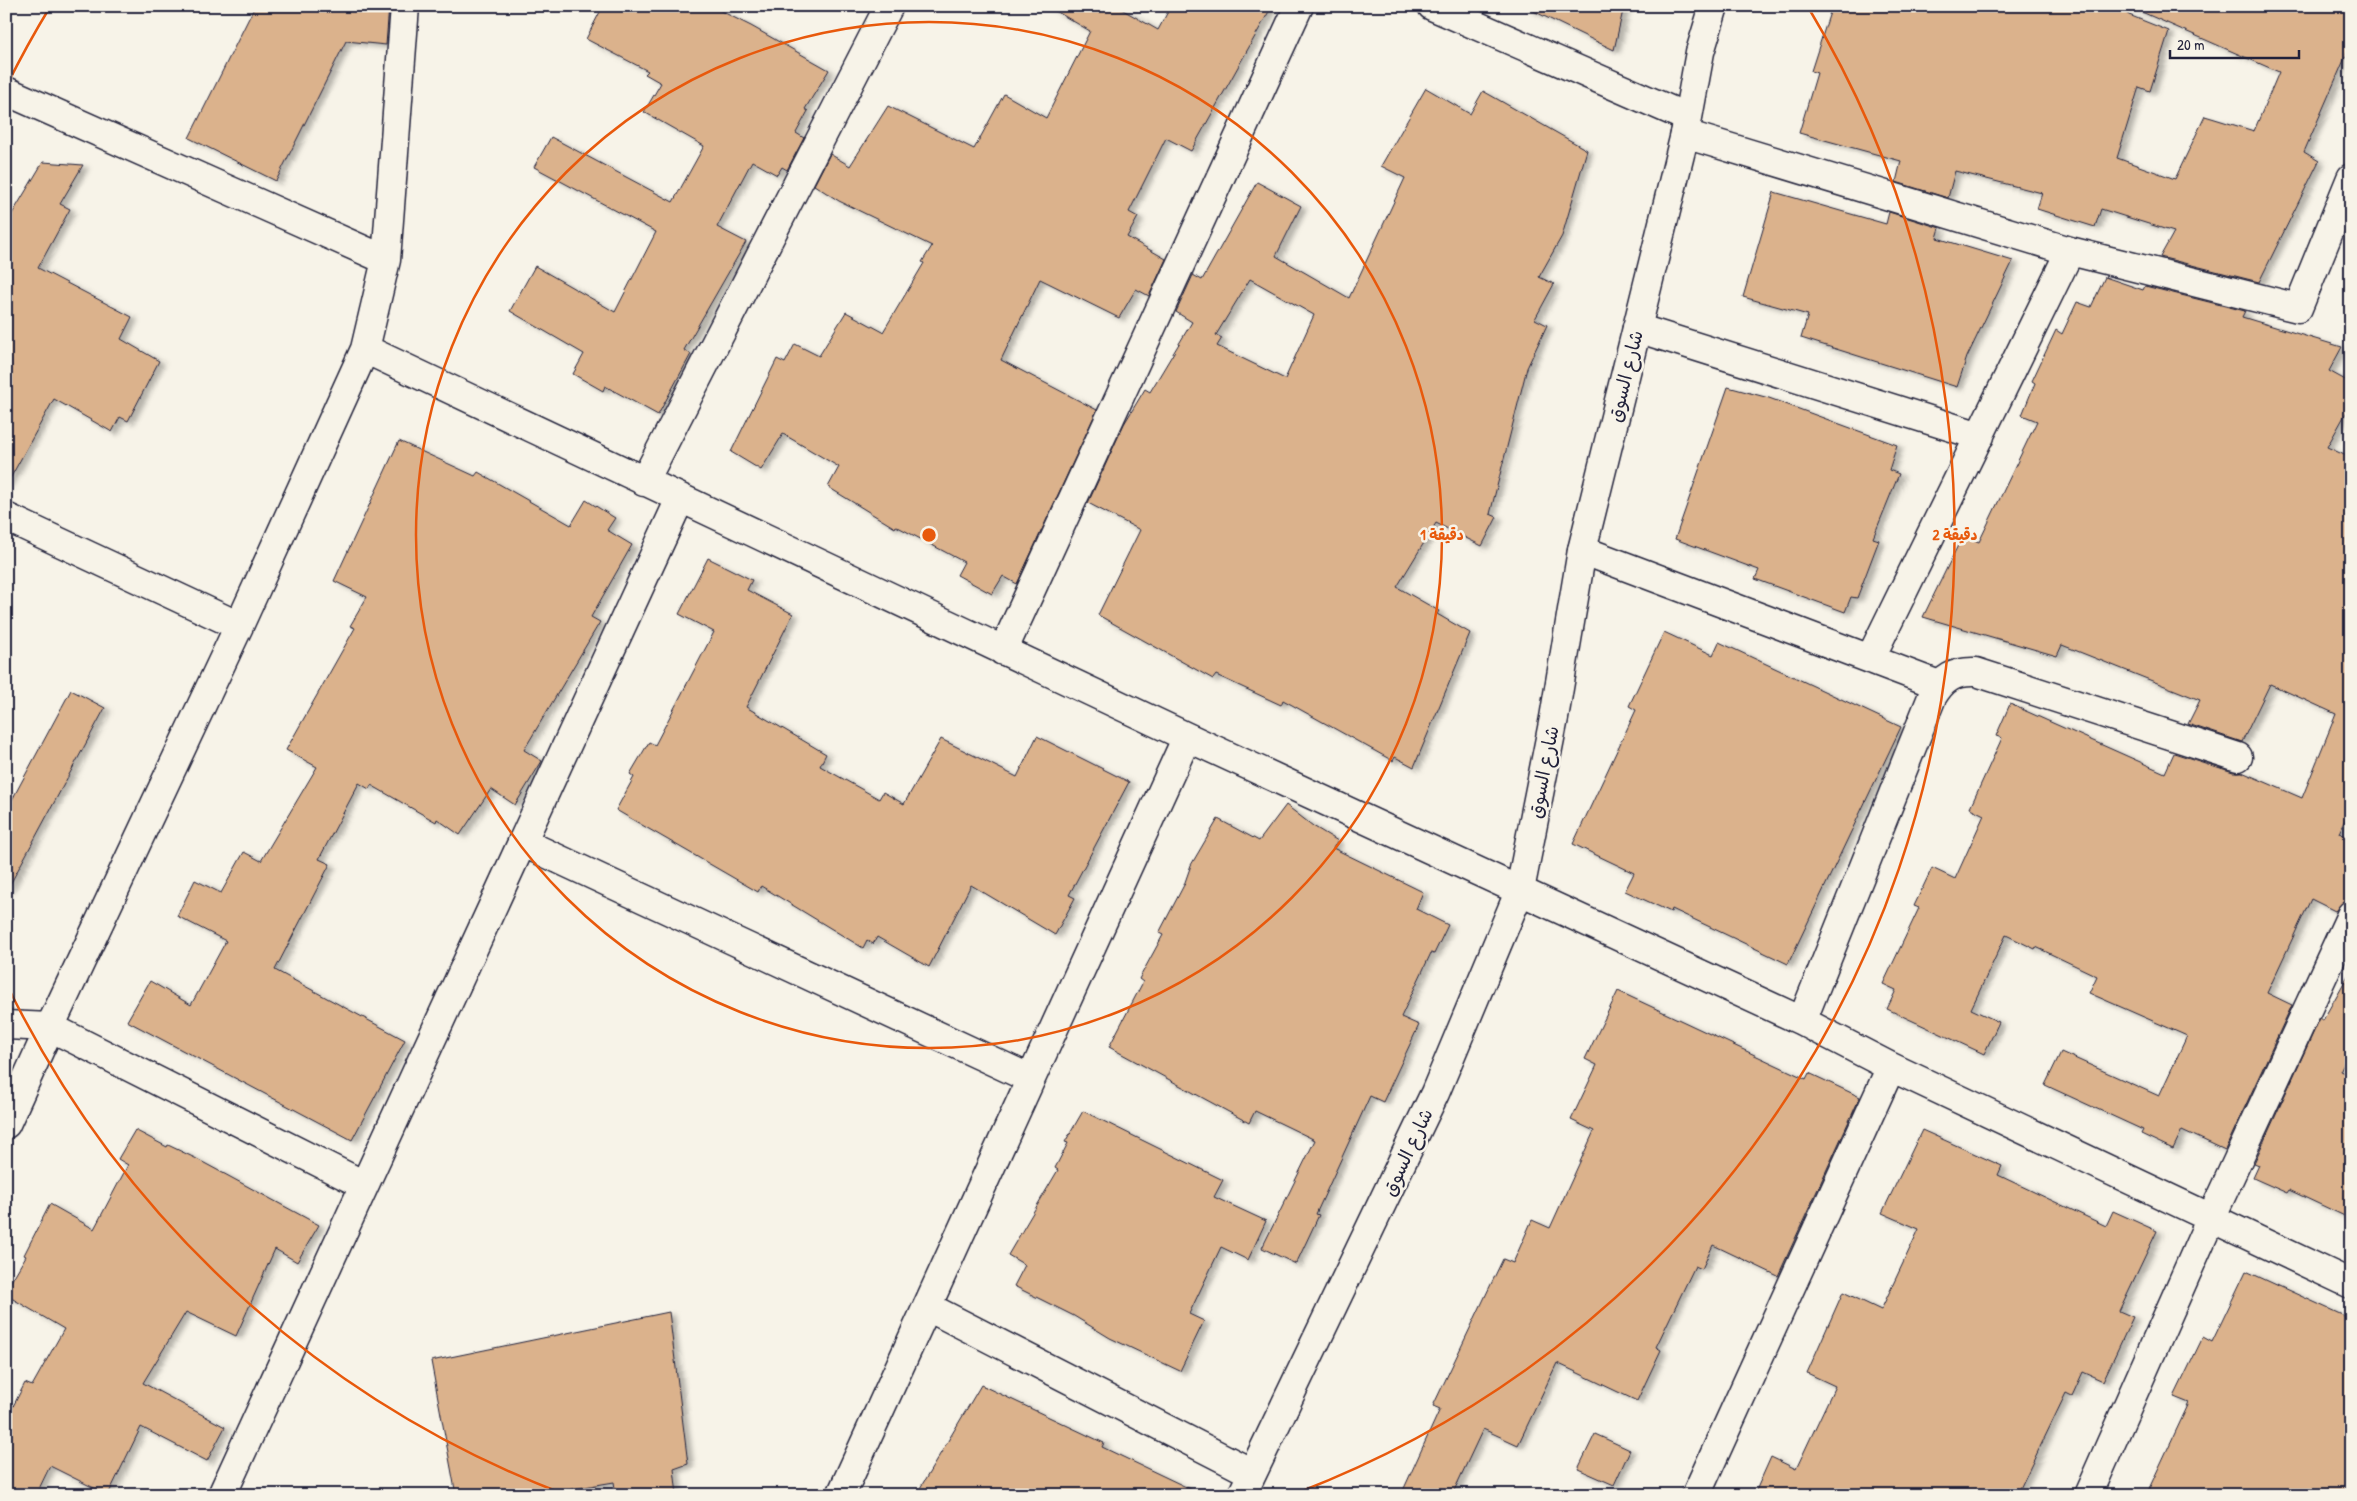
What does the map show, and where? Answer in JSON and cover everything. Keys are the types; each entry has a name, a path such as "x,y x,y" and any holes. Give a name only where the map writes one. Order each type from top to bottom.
{"street":[{"path":"6,1124 239,626 365,349 386,260 405,6"},
{"path":"644,482 889,6"},
{"path":"1003,651 1299,6"},
{"path":"1432,6 1685,125 2070,251 2298,308 2351,178"},
{"name":"شارع السوق","path":"1247,1484 1369,1235 1435,1093 1520,890 1554,718 1582,550 1637,328 1685,125 1700,52 1714,6"},
{"path":"6,91 386,260"},
{"path":"1870,659 2070,251"},
{"path":"1637,328 1980,436"},
{"path":"365,349 1186,737 1802,1021 1891,1067 2351,1284"},
{"path":"222,1495 680,499"},
{"path":"6,517 239,626"},
{"path":"1582,550 1939,685"},
{"path":"1802,1021 1932,697 1939,685 1948,677 1961,671 1976,672 2238,757"},
{"path":"841,1495 1186,737"},
{"path":"522,842 1031,1079"},
{"path":"2088,1495 2351,915"},
{"path":"6,1025 50,1027 364,1185"},
{"path":"1696,1495 1891,1067"},
{"path":"928,1307 1247,1484"}],"building":[{"path":"255,6 389,6 386,45 346,41 276,181 189,138"},
{"path":"603,6 711,6 829,70 805,109 808,111 796,133 804,138 787,170 782,167 777,175 752,161 717,227 746,242 684,350 691,354 658,415 605,386 603,391 573,374 584,354 510,311 535,266 615,312 656,232 534,167 551,137 673,202 704,146 644,112 661,83 645,74 648,71 586,39"},
{"path":"1047,6 1116,6 1158,30 1171,6 1272,6 1191,151 1166,138 1129,212 1138,217 1127,237 1166,259 1149,296 1136,289 1119,318 1040,279 1001,360 1097,410 1017,584 1003,576 992,594 957,575 964,562 896,526 895,528 828,487 839,467 783,434 761,470 731,452 777,359 785,363 795,344 819,356 846,312 883,332 932,246 839,201 814,185 830,154 850,166 888,106 974,149 1004,94 1046,118 1090,31"},
{"path":"1523,6 1624,6 1614,50"},
{"path":"1832,6 2116,6 2129,15 2169,31 2150,91 2139,87 2117,158 2175,179 2205,116 2254,131 2279,72 2128,6 2351,6 2351,44 2304,152 2319,161 2259,282 2160,257 2174,232 2101,209 2095,227 2037,209 2042,193 1955,171 1948,198 1896,182 1901,161 1799,133 1817,73 1811,71"},
{"path":"1426,88 1470,114 1483,91 1587,150 1562,236 1539,277 1554,284 1535,319 1547,325 1527,368 1490,514 1497,517 1482,546 1436,523 1397,587 1439,611 1437,614 1470,633 1414,767 1395,757 1393,761 1283,700 1281,705 1216,675 1213,679 1098,615 1140,530 1088,503 1124,424 1145,389 1150,392 1192,322 1176,312 1193,275 1202,280 1257,182 1301,206 1276,256 1349,298 1405,178 1381,166","holes":["1250,279 1314,315 1285,379 1217,346 1222,338 1216,335"]},
{"path":"43,162 83,165 60,204 70,209 38,268 132,317 121,339 159,361 128,421 120,417 112,432 54,399 6,486 6,224"},
{"path":"1774,192 1886,224 1889,212 1940,228 1937,238 2013,261 1967,357 1957,387 1801,338 1808,315 1743,297"},
{"path":"2105,277 2143,290 2145,286 2245,311 2242,317 2342,347 2329,371 2351,383 2351,404 2327,447 2351,458 2351,806 2339,833 2351,838 2351,900 2342,903 2335,911 2311,899 2267,993 2292,1005 2225,1150 2182,1130 2173,1149 2141,1134 2143,1130 2045,1085 2061,1052 2159,1096 2187,1036 2089,993 2097,976 2006,935 1971,1009 1999,1022 1984,1054 1887,1009 1896,990 1883,984 1919,908 1914,906 1932,868 1955,879 1984,815 1970,808 2002,738 1996,736 2010,704 2165,773 2174,753 2233,772 2242,772 2302,798 2336,714 2270,684 2242,742 2188,724 2200,700 2062,645 2057,656 1923,617 1963,535 1979,542 2037,421 2022,415 2035,383 2032,381 2056,330 2062,334 2077,302 2091,307"},
{"path":"1728,387 1769,398 1897,445 1889,470 1899,474 1873,538 1879,540 1857,598 1851,597 1845,612 1755,579 1759,570 1675,539"},
{"path":"399,441 475,476 478,472 571,525 586,500 615,518 607,530 632,545 591,617 600,622 524,750 542,761 515,805 491,789 460,835 437,819 436,822 371,785 369,789 359,783 319,859 330,864 275,970 405,1040 352,1140 127,1021 150,981 191,1005 226,941 177,916 195,880 221,893 244,852 261,861 317,767 286,750 355,628 350,626 367,597 334,581"},
{"path":"708,558 752,580 747,590 793,614 746,707 826,754 820,766 879,799 883,792 904,804 941,739 1017,777 1037,736 1129,782 1069,895 1075,898 1055,935 971,885 929,967 877,937 873,944 867,940 863,948 761,886 758,892 616,810 634,777 630,774 649,742 655,745 714,632 679,614"},
{"path":"1664,632 1713,655 1719,642 1901,727 1788,964 1672,909 1671,912 1625,891 1634,873 1573,844 1636,710 1629,706"},
{"path":"71,690 105,708 6,892 6,811"},
{"path":"1286,805 1313,826 1338,841 1333,848 1423,892 1416,909 1448,925 1434,954 1431,953 1401,1017 1419,1025 1383,1102 1370,1096 1316,1214 1319,1215 1296,1264 1262,1248 1315,1140 1255,1111 1249,1123 1109,1047 1143,982 1139,979 1163,935 1159,933 1184,885 1191,865 1218,819 1259,841"},
{"path":"2351,970 2351,1048 2340,1071 2351,1076 2351,1219 2289,1190 2287,1193 2253,1178 2259,1165 2254,1163 2320,1018 2323,1020"},
{"path":"1618,991 1806,1079 1809,1073 1860,1097 1778,1276 1713,1245 1702,1269 1695,1266 1656,1347 1661,1350 1637,1401 1557,1363 1518,1445 1483,1429 1452,1495 1401,1495 1440,1409 1433,1406 1503,1259 1513,1263 1532,1220 1550,1228 1594,1131 1571,1120 1597,1065 1585,1059"},
{"path":"1083,1111 1223,1180 1214,1197 1266,1221 1248,1260 1221,1247 1189,1314 1204,1321 1180,1371 1110,1338 1074,1316 1014,1286 1025,1265 1008,1255 1058,1170 1055,1168 1068,1143 1065,1142"},
{"path":"135,1130 167,1147 168,1145 195,1158 319,1225 297,1262 275,1249 236,1336 186,1312 143,1383 225,1427 207,1461 141,1427 108,1495 50,1466 36,1495 19,1495 6,1488 6,1420 25,1383 32,1386 64,1329 6,1295 6,1290 26,1256 24,1255 50,1204 94,1229 128,1165 118,1159"},
{"path":"1922,1130 2002,1166 1998,1175 2106,1226 2113,1211 2157,1231 2119,1311 2133,1317 2103,1381 2083,1372 2072,1396 2066,1393 2017,1495 1754,1495 1771,1457 1796,1469 1835,1386 1807,1373 1843,1292 1881,1310 1919,1229 1882,1213"},
{"path":"2246,1271 2351,1319 2351,1495 2146,1495 2189,1403 2174,1397 2203,1337 2212,1342"},
{"path":"669,1312 688,1464 674,1469 677,1495 616,1495 614,1482 537,1495 456,1495 431,1361"},
{"path":"981,1385 1104,1443 1102,1447 1203,1495 916,1495"},
{"path":"1595,1434 1630,1450 1614,1485 1578,1469"}]}
